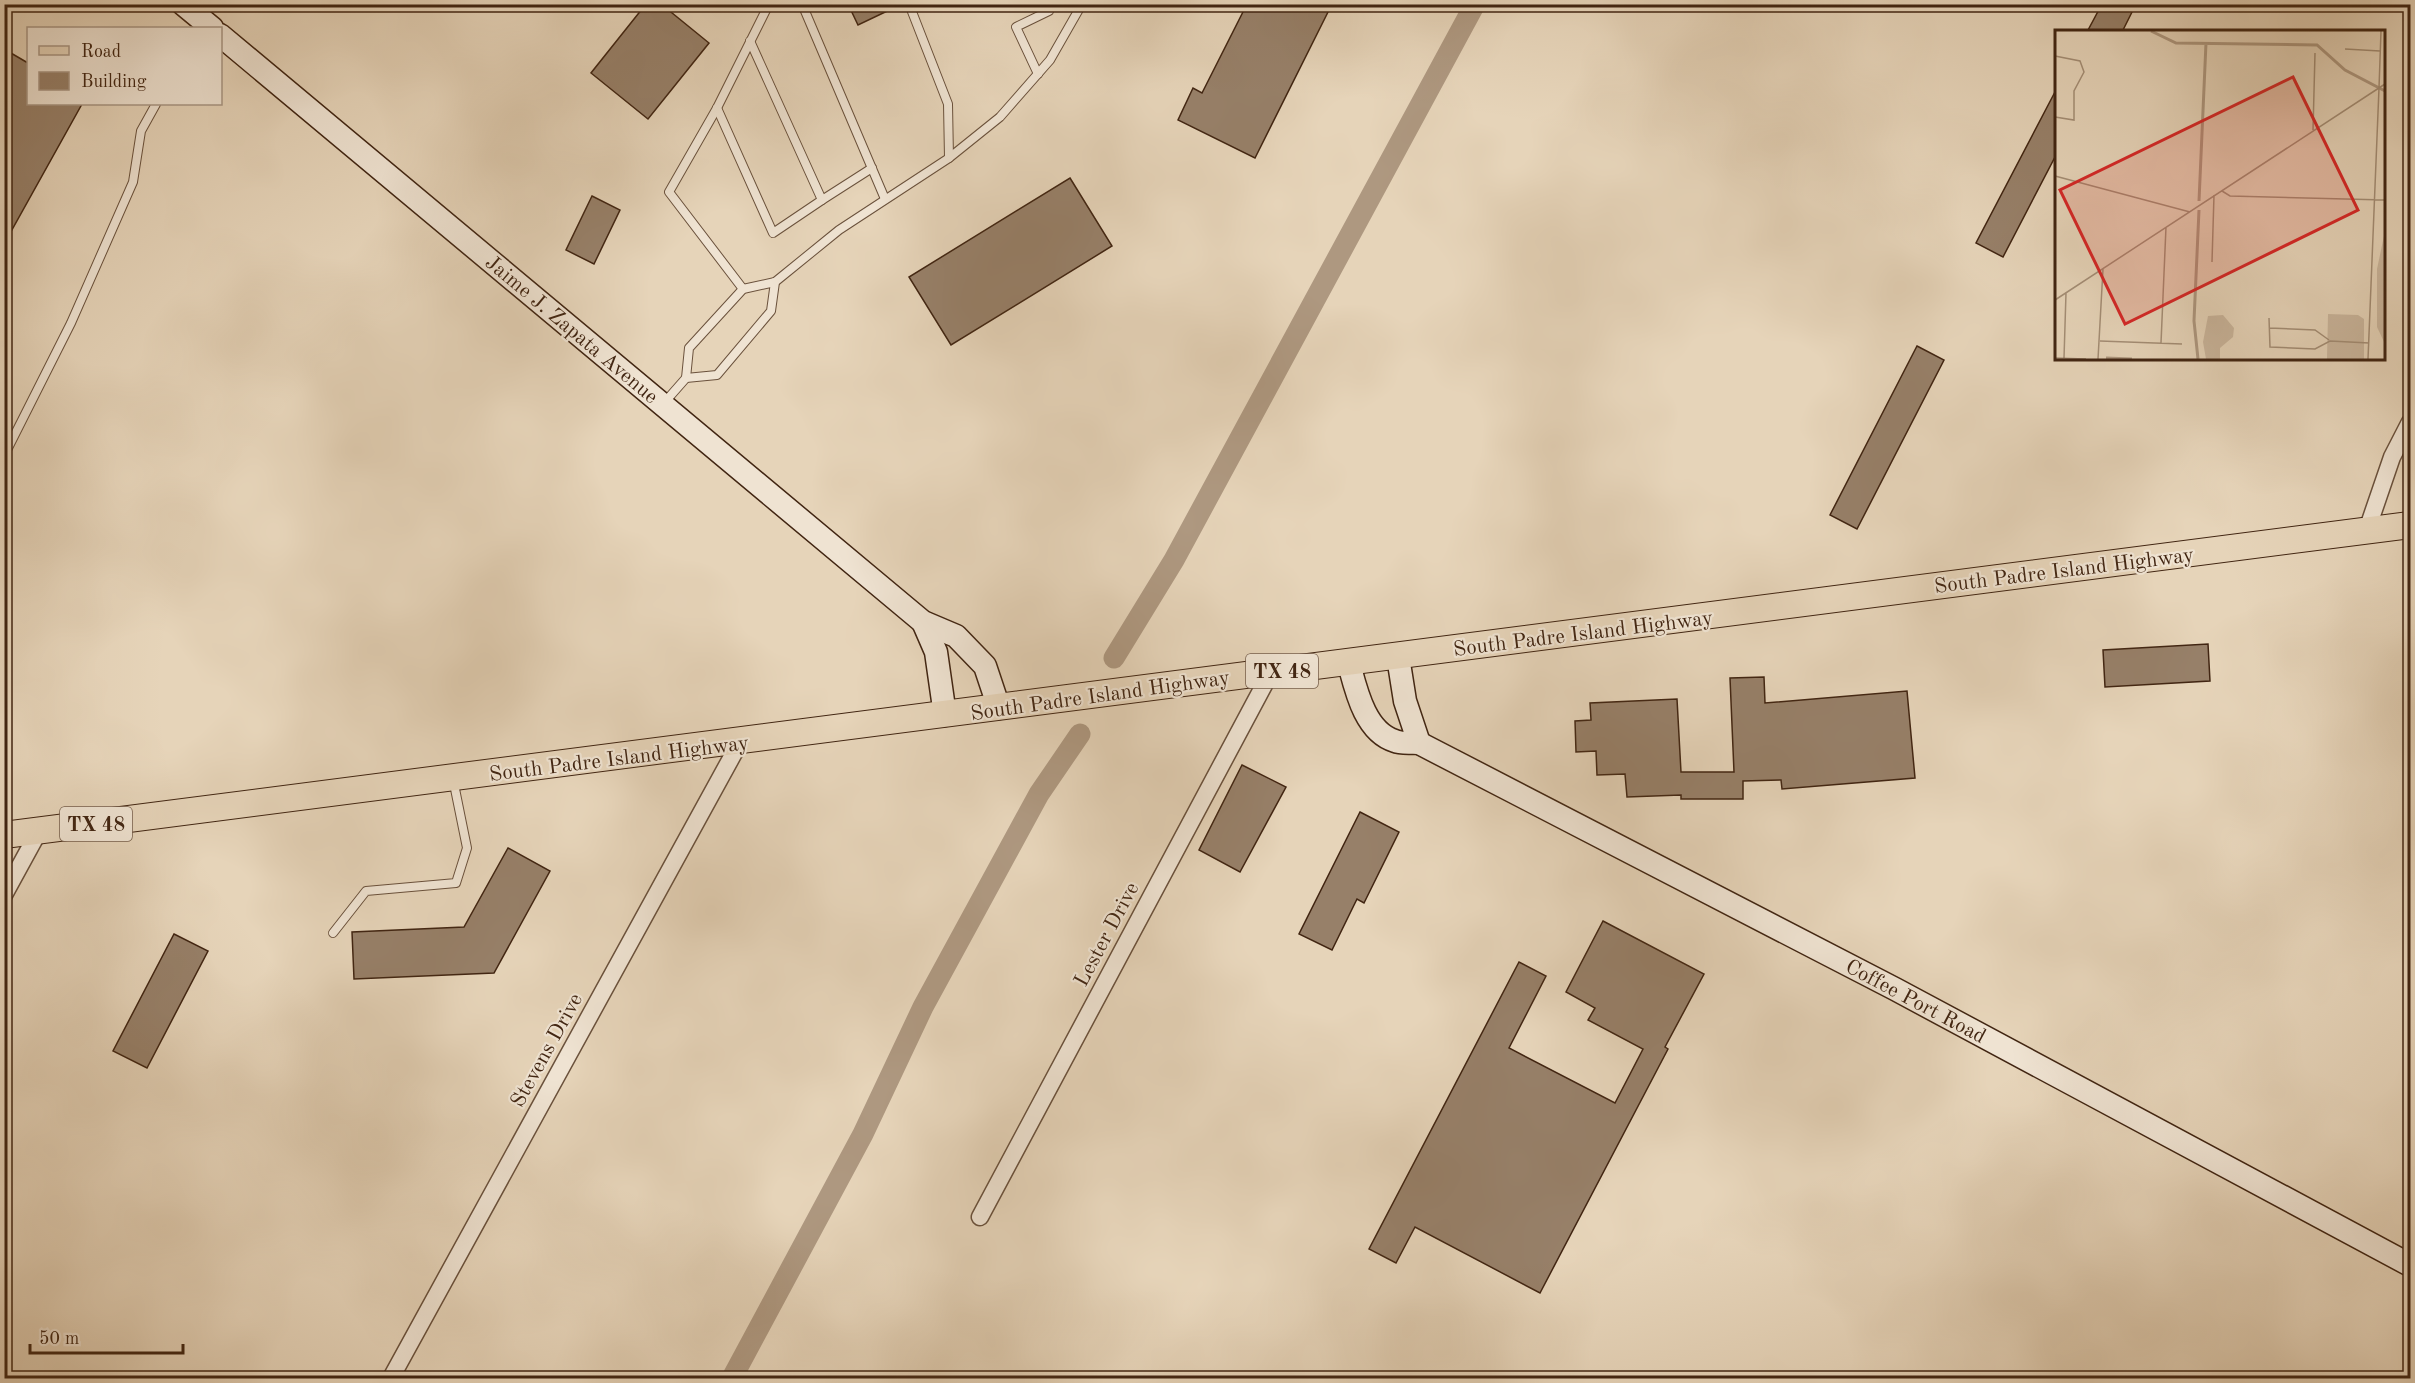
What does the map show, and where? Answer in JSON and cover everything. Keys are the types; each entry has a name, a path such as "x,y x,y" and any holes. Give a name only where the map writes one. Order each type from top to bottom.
{"main road":[{"name":"South Padre Island Highway","path":"4,836 1271,672 1349,664 2410,525"}],"street":[{"path":"183,4 204,26"},
{"name":"Jaime J. Zapata Avenue","path":"222,37 924,622 956,636 985,666 999,708"},
{"path":"2367,530 2392,457 2410,422"},
{"name":"Jaime J. Zapata Avenue","path":"924,622 936,652 945,715"},
{"path":"1398,657 1405,701 1419,743"},
{"name":"Coffee Port Road","path":"1349,664 1361,706 1373,724 1394,741 1419,743 1905,995 2410,1265"},
{"name":"Lester Drive","path":"980,1217 1271,672"},
{"name":"Stevens Drive","path":"391,1378 740,742"},
{"path":"4,895 39,831"}],"lane":[{"path":"743,289 669,192 717,108 769,4"},
{"path":"802,4 885,199"},
{"path":"909,4 948,104 949,158"},
{"path":"663,405 686,378 689,348 743,289 775,282 839,230 949,158 1000,117 1050,60 1083,4"},
{"path":"1038,74 1016,27 1049,11"},
{"path":"750,41 822,200"},
{"path":"4,456 71,323 133,182 141,130 155,105"},
{"path":"717,108 773,233 872,168"},
{"path":"686,378 717,375 771,311 775,282"},
{"path":"333,933 366,891 456,883 467,848 453,778"}],"building":[{"path":"646,4 661,4 709,43 648,119 591,73"},
{"path":"848,4 902,4 858,25"},
{"path":"1247,4 1332,4 1255,158 1178,120 1193,88 1202,93"},
{"path":"2102,4 2136,4 2123,30 2088,30"},
{"path":"4,49 27,62 27,105 81,105 4,244"},
{"path":"2055,92 2055,157 2003,257 1976,243"},
{"path":"1070,178 1112,246 951,345 909,277"},
{"path":"592,196 620,210 594,264 566,250"},
{"path":"1917,346 1944,360 1857,529 1830,515"},
{"path":"2208,644 2210,681 2105,687 2103,650"},
{"path":"1764,677 1765,703 1907,691 1915,778 1782,789 1781,780 1743,781 1743,799 1681,799 1681,795 1627,797 1625,774 1597,775 1596,751 1576,752 1575,721 1591,720 1590,703 1677,699 1681,772 1734,772 1730,678"},
{"path":"1242,765 1286,787 1240,872 1199,850"},
{"path":"1360,812 1399,832 1364,903 1357,899 1332,950 1299,934"},
{"path":"508,848 550,871 494,973 354,979 352,932 464,927"},
{"path":"1603,921 1704,974 1665,1047 1668,1049 1540,1293 1415,1227 1396,1263 1369,1249 1519,962 1546,976 1509,1048 1615,1103 1643,1049 1588,1020 1595,1008 1566,992"},
{"path":"174,934 208,951 147,1068 113,1051"}],"waterway":[{"path":"1114,658 1174,560 1475,4"},
{"path":"732,1378 863,1134 923,1007 1039,794 1080,734"}]}
